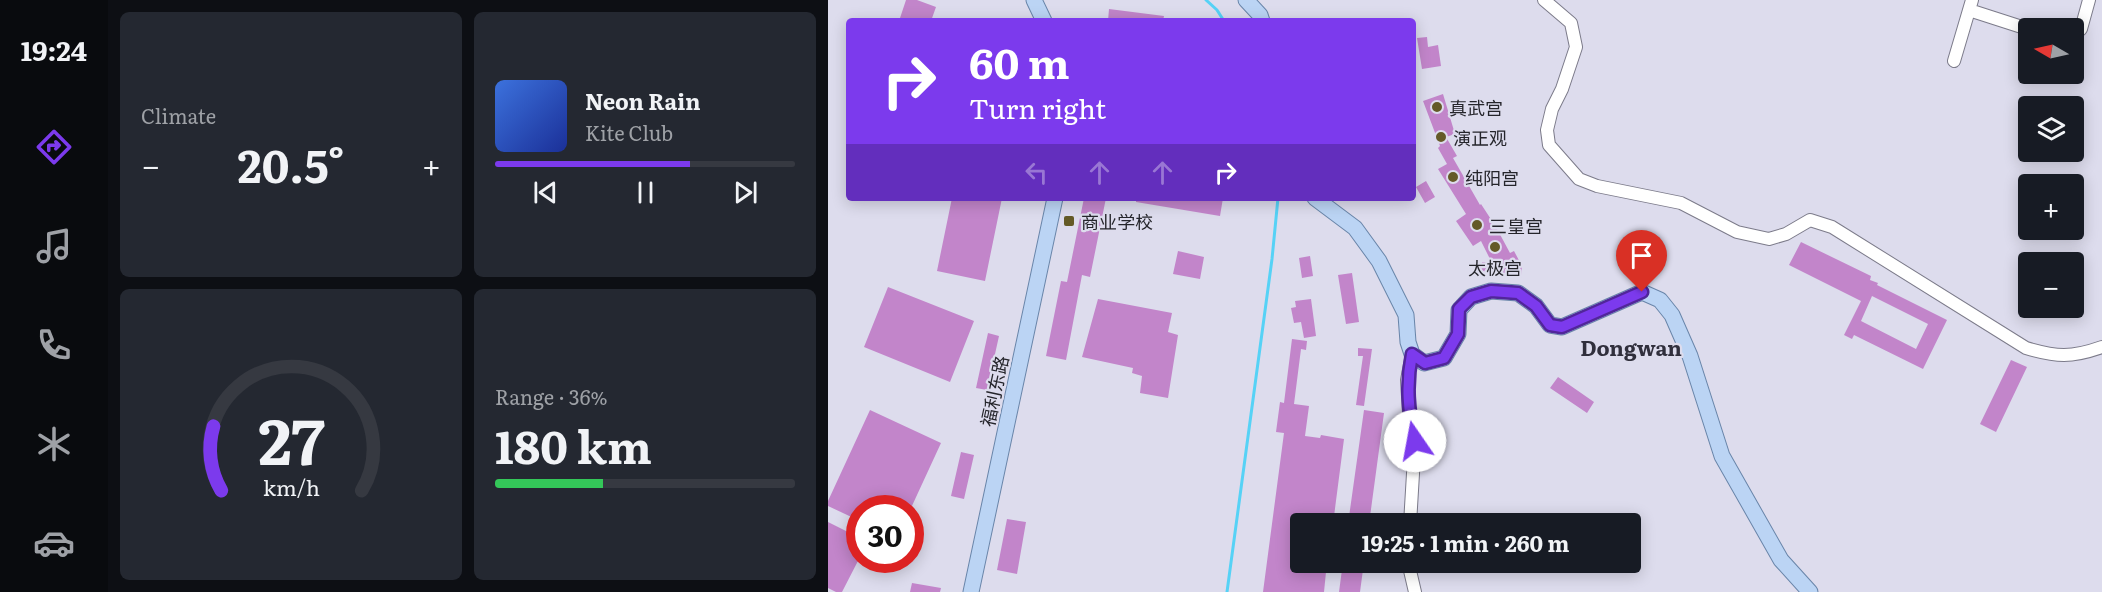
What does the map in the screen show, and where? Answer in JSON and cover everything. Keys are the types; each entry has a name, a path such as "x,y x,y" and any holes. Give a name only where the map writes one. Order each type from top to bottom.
{"main road":[{"path":"1034,0 1043,18"},
{"path":"1246,0 1261,18"},
{"name":"福利东路","path":"971,592 1054,201"},
{"path":"1319,201 1354,228 1379,261 1406,315 1408,342 1412,354 1425,363 1444,358 1458,334 1459,309 1471,297 1491,291 1518,293 1536,306 1550,325 1562,327 1642,292 1660,300 1672,315 1690,356 1722,456 1781,560 1810,592"}],"street":[{"path":"1544,0 1571,23 1576,47 1562,89 1552,109 1547,130 1548,145 1579,179 1597,186 1680,203 1737,232 1769,239 1786,234 1810,220 1832,227 2026,348 2052,356 2080,355 2102,347"},
{"path":"2084,19 2090,0"},
{"path":"1954,61 1970,5 2018,25"},
{"path":"1411,513 1415,441 1409,413 1407,380 1412,354"},
{"path":"1411,573 1415,592"}],"building":[{"path":"906,0 917,0 936,7 932,18 900,18"},
{"path":"1109,9 1164,16 1164,18 1108,18"},
{"path":"1427,37 1428,47 1438,45 1441,66 1422,69 1417,38"},
{"path":"1443,94 1455,134 1446,137 1457,156 1453,158 1510,253 1514,251 1522,266 1521,275 1481,271 1482,262 1492,263 1481,241 1473,246 1456,221 1466,214 1438,169 1447,164 1438,148 1440,146 1423,101"},
{"path":"1426,181 1435,197 1425,203 1416,187"},
{"path":"951,201 1001,201 985,281 937,271"},
{"path":"1083,201 1105,201 1090,277 1082,275 1066,360 1046,356 1061,281 1067,282"},
{"path":"1136,201 1222,201 1220,216"},
{"path":"1801,242 1871,276 1870,280 1878,283 1877,285 1947,320 1923,369 1854,335 1852,339 1844,335 1861,301 1789,265","holes":["1872,296 1928,324 1916,349 1861,321"]},
{"path":"1178,251 1204,257 1200,279 1173,274"},
{"path":"1310,256 1313,276 1302,278 1299,258"},
{"path":"1352,273 1359,322 1346,324 1338,275"},
{"path":"888,287 974,321 950,382 864,347"},
{"path":"1098,299 1172,313 1168,332 1178,335 1168,398 1140,393 1142,376 1132,373 1133,368 1082,357"},
{"path":"1311,299 1316,336 1304,338 1301,322 1294,323 1291,308 1296,307 1295,301"},
{"path":"988,333 999,336 987,390 976,388"},
{"path":"1292,339 1307,341 1306,350 1301,349 1294,404 1309,406 1305,436 1320,438 1321,435 1344,439 1334,513 1290,513 1290,573 1326,573 1324,592 1263,592 1284,433 1276,432 1280,402 1284,403"},
{"path":"1358,348 1372,349 1364,406 1356,405 1363,356 1358,356"},
{"path":"2011,360 2027,367 1996,432 1980,424"},
{"path":"1558,377 1594,402 1587,413 1550,388"},
{"path":"870,410 941,443 917,495 846,495 846,514 828,506 828,501"},
{"path":"1364,410 1384,413 1370,513 1350,513"},
{"path":"961,452 974,455 964,499 951,496"},
{"path":"1007,519 1026,522 1017,574 997,570"},
{"path":"828,522 846,531 846,573 852,573 842,592 828,588"},
{"path":"1342,573 1363,573 1360,592 1339,592"},
{"path":"912,583 941,588 940,592 910,592"}],"waterway":[{"path":"1206,0 1222,18"},
{"path":"1227,592 1272,259 1278,201"}],"place":[{"name":"真武宫","path":"1437,107"},
{"name":"演正观","path":"1441,137"},
{"name":"纯阳宫","path":"1453,177"},
{"name":"商业学校","path":"1069,221"},
{"name":"三皇宫","path":"1477,225"},
{"name":"太极宫","path":"1495,247"}],"district":[{"name":"Dongwan","path":"1631,346"}],"route":[{"path":"1415,441 1409,413 1407,380 1412,354 1425,363 1444,358 1458,334 1459,309 1471,297 1491,291 1518,293 1536,306 1550,325 1562,327 1642,292"}]}
